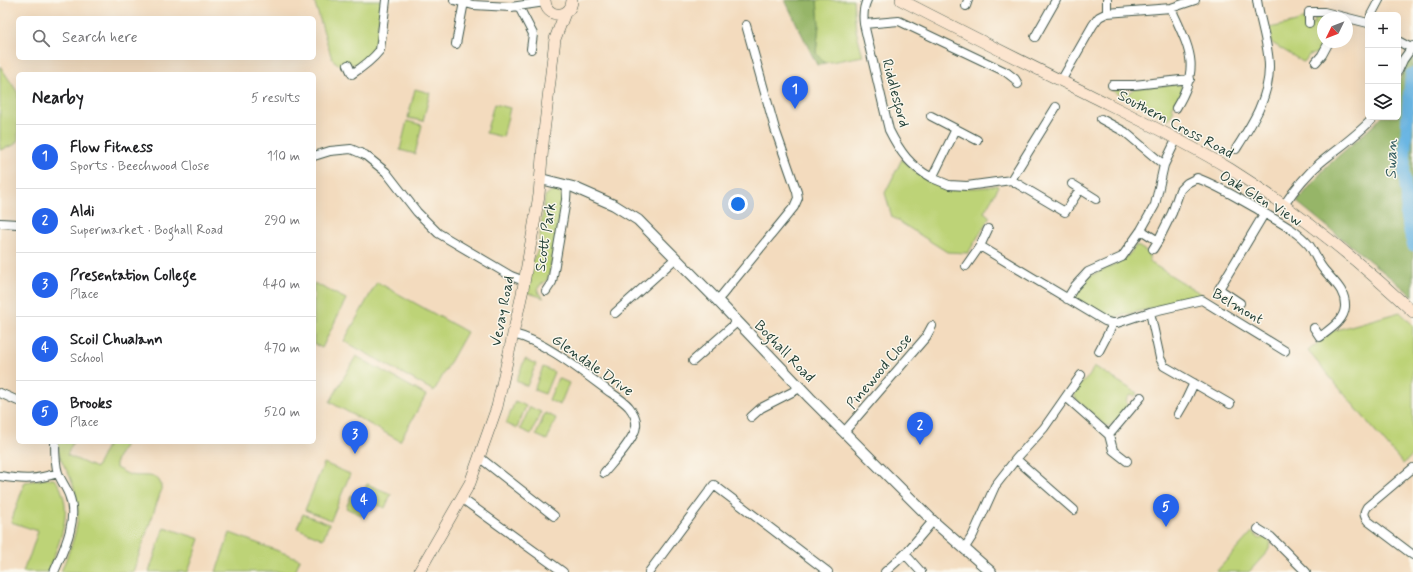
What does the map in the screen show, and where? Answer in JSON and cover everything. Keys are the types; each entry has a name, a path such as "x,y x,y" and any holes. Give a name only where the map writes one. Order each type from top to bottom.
{"main road":[{"name":"Vevay Road","path":"555,39 565,13 571,6 572,0"},
{"name":"Southern Cross Road","path":"901,0 1177,138 1228,168 1284,204 1326,237 1413,312"},
{"name":"Vevay Road","path":"419,572 470,483 497,407 524,281 541,180 544,132 555,39 552,13 548,10 545,1"},
{"path":"552,13 560,15 565,13"}],"street":[{"path":"348,65 352,74 364,67 380,50 386,0"},
{"path":"454,0 473,5 499,3 511,7 545,1"},
{"name":"Riddlesford","path":"867,0 863,17 864,24 889,130 897,146 909,162 919,171 949,185 1011,180"},
{"path":"1035,37 1056,0"},
{"path":"1107,0 1107,13"},
{"path":"1061,81 1099,17 1107,13 1171,8 1195,0"},
{"path":"1236,149 1262,105 1267,86 1269,67 1268,54 1257,0"},
{"path":"1373,12 1379,0"},
{"path":"456,44 464,2"},
{"path":"519,6 533,34 531,49"},
{"path":"1171,8 1188,47 1191,70 1190,79 1185,93 1176,108"},
{"path":"1309,23 1309,12 1317,12"},
{"path":"1353,19 1365,21"},
{"path":"864,24 899,21 1006,72 1016,79 1018,84"},
{"path":"717,300 794,207 798,198 775,129 746,25"},
{"path":"1401,42 1412,47 1401,67"},
{"path":"1316,62 1326,48"},
{"path":"1112,85 1134,85 1190,79"},
{"path":"1056,107 1011,180 1064,212 1080,189"},
{"name":"Riddlesford","path":"930,116 977,140"},
{"path":"1101,119 1125,132 1164,165"},
{"path":"1284,204 1297,186 1318,164 1371,120"},
{"path":"932,178 956,129"},
{"path":"1067,299 1075,286 1088,272 1122,257 1141,230 1155,205 1164,165 1177,138"},
{"path":"316,155 330,151 351,149 365,155 386,172 416,212 438,233 511,276 524,281"},
{"name":"Oak Glen View","path":"1153,249 1172,213 1180,190 1187,183 1197,178 1215,185 1264,214 1283,223 1309,246 1324,270 1335,281 1343,293 1345,308 1338,323 1320,337 1314,328"},
{"name":"Boghall Road","path":"541,180 567,185 614,205 630,214 654,235 800,388 933,521 991,572"},
{"path":"1072,184 1096,199"},
{"name":"Scott Park","path":"546,291 552,282 566,200 567,185"},
{"path":"1240,303 1219,289 1264,214"},
{"path":"0,222 16,224"},
{"path":"966,266 980,246 988,229"},
{"path":"1141,230 1158,240"},
{"path":"980,246 1067,299 1111,323 1111,328 1099,351"},
{"path":"615,313 676,258"},
{"name":"Belmont","path":"1111,323 1117,323 1150,312 1202,300 1285,351"},
{"path":"1150,312 1160,358 1164,366 1230,404"},
{"path":"693,361 737,322"},
{"name":"Pinewood Close","path":"844,432 926,337 932,326"},
{"name":"Glendale Drive","path":"513,334 553,352 629,406 636,418 636,427 623,450 604,473"},
{"path":"964,549 973,535 995,486 1016,459 1044,428 1081,375"},
{"path":"1178,414 1194,383"},
{"path":"751,417 761,408 800,388"},
{"path":"0,394 16,400"},
{"path":"1066,397 1109,435 1113,450 1127,461"},
{"path":"1109,435 1141,397"},
{"path":"54,572 65,545 73,518 70,496 58,473 55,444"},
{"path":"479,457 554,516"},
{"path":"1016,459 1074,510"},
{"path":"1413,468 1367,507 1364,512 1368,521 1413,555"},
{"path":"0,476 18,479 41,478 58,473"},
{"path":"649,572 714,485 828,572"},
{"path":"461,498 563,572"},
{"path":"885,572 905,554 933,521"},
{"path":"1258,528 1271,537 1306,572"},
{"path":"905,554 921,572"}],"green space":[{"path":"314,0 382,0 374,53 358,65 351,64 344,69 332,59"},
{"path":"785,0 817,0 819,25 816,53 825,63 817,65"},
{"path":"817,0 853,0 856,30 863,56 825,63 816,54 819,25"},
{"path":"1317,16 1317,48 1323,48 1315,54 1309,55 1305,61 1303,62 1272,43 1270,28 1296,22 1304,18 1304,23 1314,24"},
{"path":"1413,53 1413,296 1297,202 1326,167 1378,120 1401,120 1401,76 1409,55"},
{"path":"0,66 16,90 16,142 14,145 0,150"},
{"path":"1179,84 1182,92 1172,108 1174,110 1169,119 1107,88 1119,89 1127,94 1135,88"},
{"path":"415,89 430,93 423,121 408,118"},
{"path":"494,104 510,108 503,137 486,133"},
{"path":"407,121 422,125 415,154 400,150"},
{"path":"902,159 922,177 944,186 963,188 997,185 998,188 984,212 990,217 968,253 947,252 892,217 885,193"},
{"path":"557,191 561,194 562,200 549,276 546,281 539,286 538,292 544,298 526,292 531,263 538,250 545,196 550,192"},
{"path":"1136,245 1149,253 1151,263 1203,295 1200,299 1193,299 1110,318 1105,317 1076,301 1074,295 1079,286 1086,279 1122,260"},
{"path":"377,282 467,332 434,391 344,341"},
{"path":"316,284 346,299 322,348 316,345"},
{"path":"1400,312 1413,325 1413,455 1403,464 1308,351 1333,331"},
{"path":"356,356 426,395 400,441 330,402"},
{"path":"525,359 536,364 527,386 516,381"},
{"path":"1094,366 1137,393 1135,396 1130,395 1126,400 1127,407 1125,411 1116,422 1109,426 1104,425 1076,399 1075,395 1076,389 1090,375"},
{"path":"543,367 554,372 545,394 534,390"},
{"path":"558,378 569,383 560,405 549,400"},
{"path":"515,401 526,406 517,428 506,424"},
{"path":"530,407 541,412 531,434 520,429"},
{"path":"545,413 556,418 547,440 536,435"},
{"path":"58,444 72,444 67,455 96,468 108,444 125,444 116,461 116,468 130,475 151,476 159,480 161,484 161,491 133,572 61,572 71,547 77,525 78,514 75,491 63,464"},
{"path":"324,463 350,474 331,520 305,510"},
{"path":"54,479 62,492 65,502 65,512 62,532 48,572 23,572 38,531 11,522 25,482"},
{"path":"367,484 391,494 385,508 361,499"},
{"path":"351,495 369,503 363,516 346,508"},
{"path":"303,514 329,524 323,539 297,528"},
{"path":"164,527 200,539 188,572 149,572"},
{"path":"1252,532 1260,539 1265,537 1271,543 1268,551 1249,572 1216,572"},
{"path":"230,533 300,559 295,572 216,572"}],"waterway":[{"name":"Swan","path":"1413,74 1411,74 1408,105 1404,174 1407,198 1406,218 1413,245"}],"place":[{"name":"Flow Fitness","path":"795,109"},
{"name":"Aldi","path":"920,445"},
{"name":"Presentation College","path":"355,454"},
{"name":"Scoil Chualann","path":"364,520"},
{"name":"Brooks","path":"1166,527"}]}
